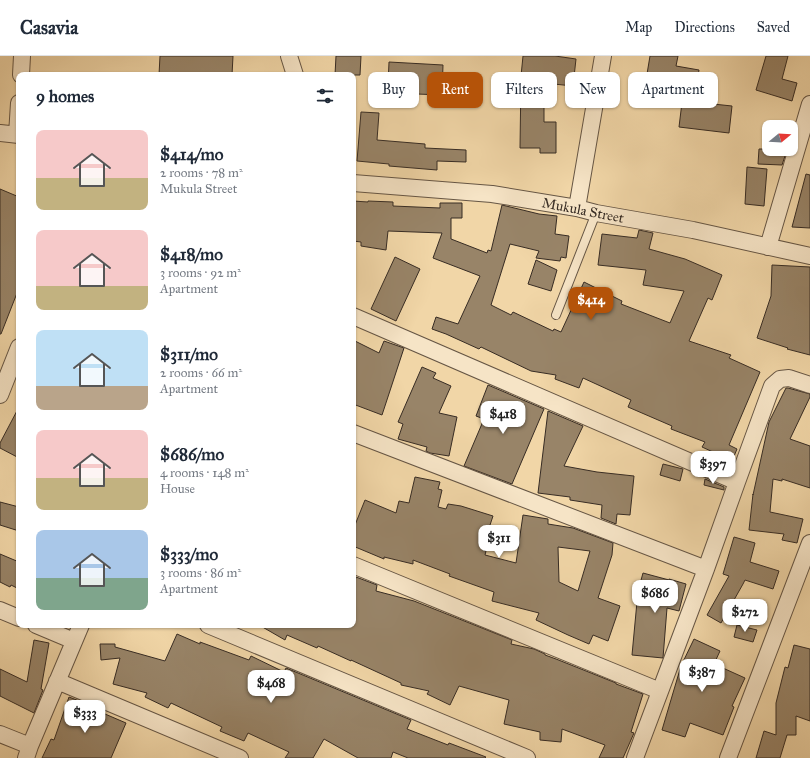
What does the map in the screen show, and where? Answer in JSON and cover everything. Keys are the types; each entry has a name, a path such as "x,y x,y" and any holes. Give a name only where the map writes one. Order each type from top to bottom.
{"street":[{"path":"21,72 22,56"},
{"path":"290,56 294,72"},
{"path":"577,208 603,56"},
{"path":"768,247 810,104"},
{"path":"0,133 16,135"},
{"name":"Mukula Street","path":"356,183 492,194 577,208 596,213 693,230 810,256"},
{"path":"356,317 737,482"},
{"path":"0,395 15,372"},
{"path":"635,758 706,569 772,386 780,379 789,378 810,385"},
{"path":"356,434 706,569"},
{"path":"728,758 810,542"},
{"path":"356,566 660,691"},
{"path":"0,610 16,617"},
{"path":"43,628 74,641"},
{"path":"0,734 28,752 80,628"},
{"path":"215,628 527,758"},
{"path":"57,681 240,758"}],"lane":[{"path":"556,315 596,213"}],"building":[{"path":"160,56 233,56 232,72 159,72"},
{"path":"336,56 361,56 360,75 356,75 356,72 335,72"},
{"path":"523,56 555,56 576,59 575,72 565,72 565,85 557,84 557,72 521,72"},
{"path":"650,56 678,56 676,66 699,70 699,72 647,72"},
{"path":"766,56 788,56 782,79 797,83 792,101 756,90"},
{"path":"389,62 443,65 443,72 427,72 427,94 419,94 419,72 389,72"},
{"path":"718,105 732,106 729,133 679,127 681,108 718,108"},
{"path":"521,108 544,108 544,122 556,122 556,153 540,153 540,148 520,148"},
{"path":"361,112 379,113 377,140 425,144 425,148 466,150 466,162 437,161 437,170 389,166 389,164 357,161"},
{"path":"759,149 762,149 762,156 785,156 782,165 758,164"},
{"path":"747,167 767,169 764,206 745,204"},
{"path":"806,174 810,175 810,228 792,227"},
{"path":"0,189 16,196 16,296 0,334"},
{"path":"356,201 393,202 393,206 440,208 440,203 462,203 462,218 451,218 451,239 487,253 488,250 491,251 502,205 539,214 557,216 555,234 569,236 566,258 561,257 560,261 536,258 539,251 510,244 491,305 511,315 513,312 553,331 554,329 561,332 584,282 622,301 621,304 670,323 684,291 643,285 646,270 598,265 602,234 637,238 639,230 653,233 649,249 685,259 722,275 712,300 708,298 689,341 731,355 729,358 760,372 729,445 737,449 729,468 710,460 713,452 702,447 705,442 671,429 672,426 628,407 631,400 583,378 579,388 555,379 556,375 531,371 481,347 479,349 432,329 436,317 458,324 480,276 433,258 442,233 388,231 386,250 361,246 361,242 356,241"},
{"path":"395,257 420,269 396,321 371,309"},
{"path":"536,260 557,270 551,291 528,284"},
{"path":"772,265 810,267 810,355 787,349 788,348 757,338 771,296"},
{"path":"384,341 404,348 382,415 356,405 356,342 379,353"},
{"path":"422,367 436,373 433,378 451,386 439,413 457,417 449,456 430,453 426,451 427,447 398,439 403,424 398,422"},
{"path":"488,385 544,409 512,484 464,466 484,419 476,416"},
{"path":"786,388 810,394 810,397 790,439 810,446 810,488 782,479 782,481 773,479 770,512 803,519 797,543 782,540 784,534 749,530 753,494 769,422"},
{"path":"548,411 583,426 564,466 597,472 634,476 630,515 617,514 616,524 601,518 602,505 570,500 570,497 538,493"},
{"path":"16,413 16,456 0,448 0,443"},
{"path":"663,464 683,469 680,481 660,475"},
{"path":"415,477 440,482 438,489 442,490 438,507 446,509 448,504 461,506 493,516 482,549 486,551 485,555 516,563 523,515 548,519 548,524 573,528 613,543 612,555 598,598 620,606 608,641 593,635 589,644 536,620 539,613 492,601 494,592 449,576 450,574 413,560 413,564 384,557 384,559 356,547 356,522 365,500 396,513 399,501 409,503","holes":["558,547 590,551 578,591 559,582"]},
{"path":"705,479 724,487 724,490 704,485"},
{"path":"0,502 16,506 16,530 0,525"},
{"path":"734,537 755,543 750,562 779,571 773,589 745,580 721,623 707,615 729,576 723,574"},
{"path":"0,554 16,561 16,588 11,585 10,587 0,582"},
{"path":"643,573 686,584 679,611 667,608 663,658 632,655 638,591"},
{"path":"356,577 377,585 376,591 414,601 512,640 511,644 534,649 545,655 643,694 631,732 634,733 623,758 599,758 605,745 562,729 561,742 540,740 540,732 504,724 509,700 459,686 450,705 427,694 429,691 401,685 401,683 318,646 317,648 287,635 285,640 264,628 356,628"},
{"path":"737,625 757,630 753,642 734,637"},
{"path":"177,634 200,644 200,642 249,660 251,656 284,672 286,668 411,720 407,729 448,745 449,743 486,757 408,758 393,752 391,758 358,758 324,739 313,758 285,758 289,752 248,733 244,741 220,731 222,727 171,703 168,708 145,697 147,693 113,684 120,658 101,660 100,644 115,644 115,647 165,661"},
{"path":"694,639 720,651 714,664 745,678 732,706 734,707 723,735 690,723 685,737 662,730 681,666"},
{"path":"34,640 49,643 41,689 43,690 34,713 0,696 0,669 27,682"},
{"path":"794,645 810,649 810,721 796,716 796,735 787,735 780,758 756,758 764,731 776,735 776,703 785,667 788,668"},
{"path":"69,697 92,706 91,708 126,723 111,758 42,758 51,739 54,740"}]}
